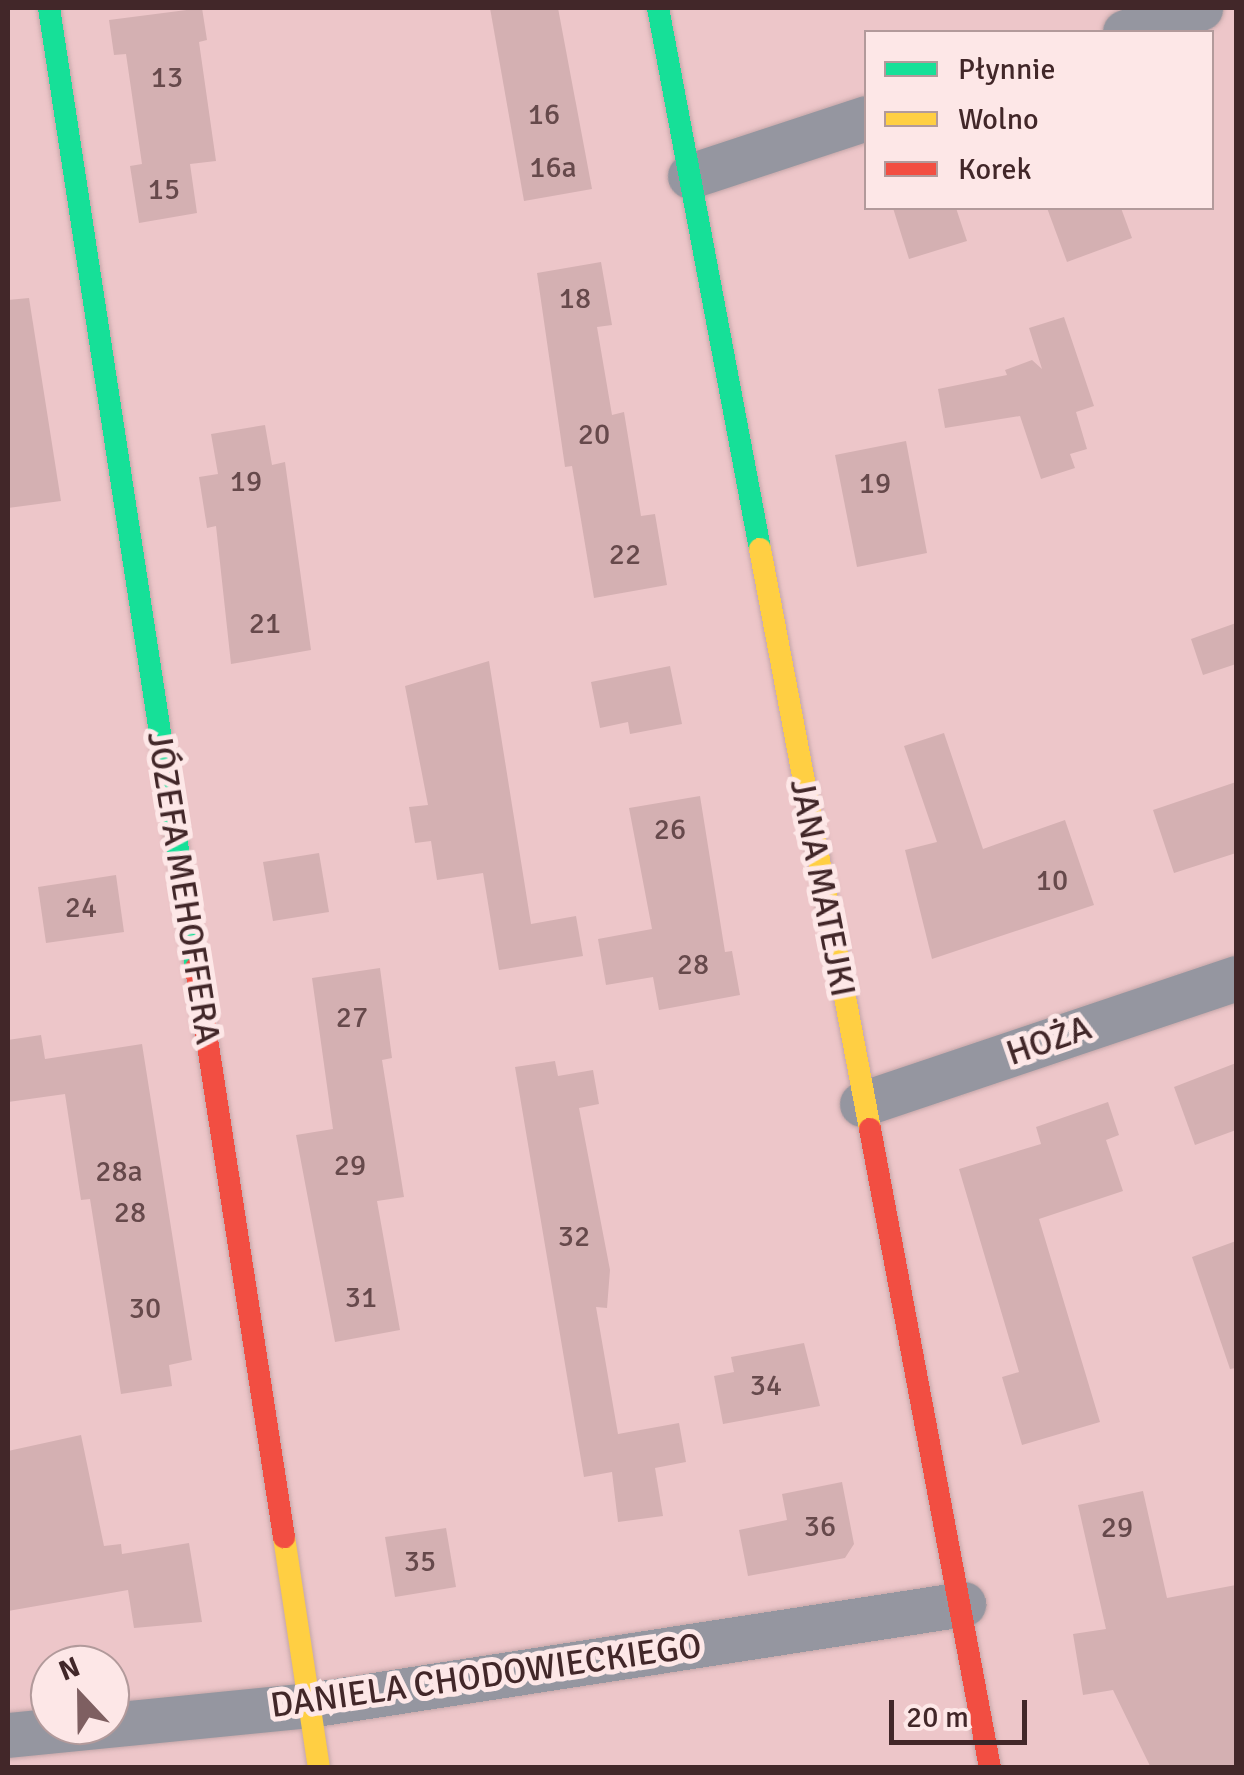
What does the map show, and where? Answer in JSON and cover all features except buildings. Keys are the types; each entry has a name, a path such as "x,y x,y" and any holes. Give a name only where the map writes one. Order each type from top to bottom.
{"street":[{"name":"JÓZEFA MEHOFFERA","path":"49,8 319,1768"},
{"name":"JANA MATEJKI","path":"658,8 862,1104 963,1604 990,1768"},
{"path":"1131,30 1200,8"},
{"path":"690,176 864,119"},
{"name":"HOŻA","path":"862,1104 1236,978"},
{"name":"DANIELA CHODOWIECKIEGO","path":"8,1735 309,1705 963,1604"}],"traffic: fast":[{"path":"49,8 196,968"},
{"path":"658,8 760,549"}],"traffic: slow":[{"path":"760,549 870,1129"},
{"path":"284,1537 319,1768"}],"traffic: jam":[{"path":"196,968 284,1537"},
{"path":"870,1129 990,1768"}]}
